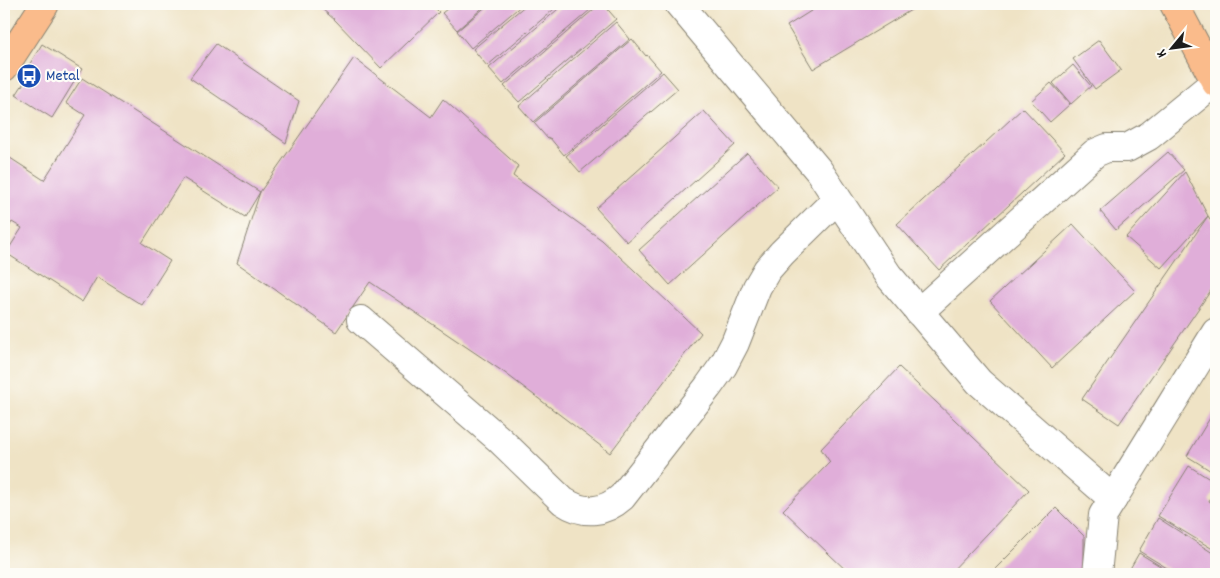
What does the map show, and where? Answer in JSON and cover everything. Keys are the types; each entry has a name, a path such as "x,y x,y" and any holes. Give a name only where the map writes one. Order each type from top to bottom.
{"main road":[{"path":"4,67 44,4"},
{"path":"1174,4 1216,82"}],"street":[{"path":"679,4 819,171 888,275 980,382 1113,499"},
{"path":"919,312 1095,153 1107,148 1127,148 1150,136 1216,82"},
{"path":"361,320 499,439 563,501 579,509 597,510 606,508 622,497 708,387 735,343 757,287 767,270 837,199"},
{"path":"1096,574 1103,515 1216,332"}],"building":[{"path":"316,4 431,4 439,12 381,68 335,20"},
{"path":"453,4 487,4 457,30 442,13"},
{"path":"489,4 523,4 471,48 457,31"},
{"path":"527,4 560,4 487,66 473,49"},
{"path":"564,4 597,4 503,84 489,68"},
{"path":"600,4 603,4 616,19 519,102 504,86"},
{"path":"822,4 921,4 813,69 787,26"},
{"path":"616,22 630,39 533,122 519,106"},
{"path":"632,39 661,71 564,155 534,123"},
{"path":"1099,40 1121,70 1095,89 1073,59"},
{"path":"42,44 82,69 52,118 16,95 27,78 23,75"},
{"path":"216,44 299,101 286,143 190,78"},
{"path":"354,58 431,117 443,99 518,166 513,176 602,240 701,333 610,453 505,373 370,282 336,332 237,263 260,192"},
{"path":"1073,65 1091,86 1071,104 1053,83"},
{"path":"663,72 678,89 580,172 566,156"},
{"path":"82,78 260,192 245,217 183,178 142,243 170,261 142,305 97,277 82,302 6,253 22,228 12,222 4,235 4,154 44,180 85,115 66,103"},
{"path":"1051,83 1070,104 1050,122 1031,101"},
{"path":"1023,108 1065,153 939,270 897,224"},
{"path":"704,111 735,145 627,242 596,208"},
{"path":"1168,152 1184,170 1116,230 1100,211"},
{"path":"747,153 778,187 670,285 639,250"},
{"path":"1185,172 1208,216 1161,268 1126,237"},
{"path":"1208,216 1216,228 1216,283 1119,424 1082,399"},
{"path":"1073,224 1135,291 1052,368 990,301"},
{"path":"899,367 1029,490 949,574 850,574 783,510 830,462 821,449"},
{"path":"1216,408 1216,474 1187,456"},
{"path":"1189,466 1216,483 1216,488 1209,501 1216,506 1216,551 1158,516"},
{"path":"1056,508 1084,536 1084,574 990,574"},
{"path":"1158,518 1216,555 1216,574 1177,574 1139,551"},
{"path":"1139,553 1173,574 1127,574"}],"place":[{"name":"Metal","path":"29,76"}]}
